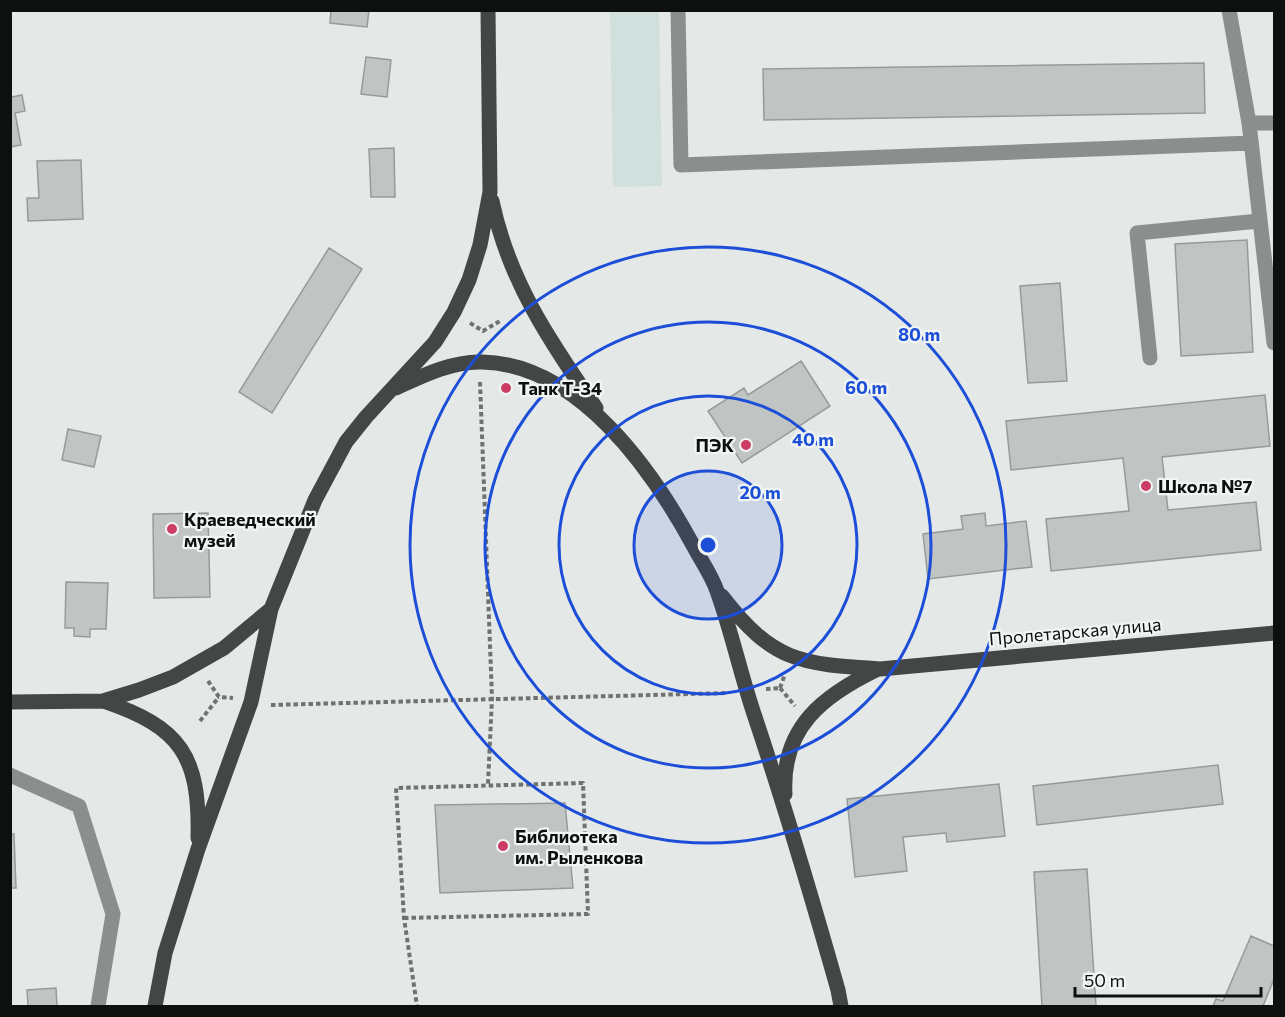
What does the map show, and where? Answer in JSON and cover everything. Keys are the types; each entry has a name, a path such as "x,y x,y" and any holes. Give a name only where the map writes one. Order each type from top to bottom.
{"main road":[{"path":"488,10 490,192 499,237 528,304 605,420 641,465 678,518 717,589 746,691 786,812 841,1006"},
{"path":"155,1006 165,953 198,849 251,702 271,609 315,500 346,442 388,392 435,342 454,312 469,280 480,245 490,192"},
{"path":"388,392 450,366 482,362 522,369 552,383 605,420"},
{"name":"Пролетарская улица","path":"717,589 743,623 763,640 792,658 818,665 880,669 1275,633"},
{"path":"10,702 103,701 173,677 196,665 248,630 271,609"},
{"name":"Пролетарская улица","path":"786,812 784,782 788,757 808,716 828,697 880,669"},
{"path":"103,701 134,711 158,723 178,743 193,775 199,808 198,849"}],"street":[{"path":"678,10 681,165 1251,143"},
{"path":"1229,10 1249,123 1275,343"},
{"path":"1249,123 1275,123"},
{"path":"1150,358 1137,233 1259,221"},
{"path":"10,775 79,806 113,914 98,1006"}],"path":[{"path":"467,321 483,331"},
{"path":"483,331 500,321"},
{"path":"483,331 483,339"},
{"path":"480,382 492,698 488,784"},
{"path":"780,688 786,670"},
{"path":"200,721 219,697 208,681"},
{"path":"763,690 780,688"},
{"path":"780,688 796,707"},
{"path":"263,705 729,693"},
{"path":"404,918 588,914 583,783 396,788 404,918 417,1006"}],"shaded area":[{"path":"610,11 659,11 662,186 613,187"}],"building":[{"path":"331,10 369,10 367,27 330,23"},
{"path":"366,57 391,60 387,97 361,94"},
{"path":"1204,63 1205,113 764,120 763,69"},
{"path":"10,92 12,97 22,95 25,111 15,113 21,145 10,147"},
{"path":"394,148 395,197 371,197 369,149"},
{"path":"81,160 83,219 28,221 27,198 39,198 37,161"},
{"path":"1247,240 1253,352 1181,356 1175,244"},
{"path":"329,248 362,269 272,413 239,392"},
{"path":"1060,283 1067,381 1028,383 1020,286"},
{"path":"801,361 830,406 742,463 708,411 744,388 748,395"},
{"name":"Школа №7","path":"1265,395 1270,446 1162,457 1168,510 1256,502 1261,550 1051,571 1046,519 1129,511 1123,458 1011,470 1006,421"},
{"path":"68,429 101,436 94,467 62,460"},
{"path":"208,513 210,597 154,598 153,514"},
{"path":"985,513 986,526 1026,521 1032,567 928,579 923,534 963,529 961,516"},
{"path":"66,582 108,583 106,629 90,629 90,637 74,636 74,628 65,628"},
{"path":"1218,765 1223,804 1037,825 1033,786"},
{"path":"999,784 1005,836 947,842 946,833 903,837 907,871 855,877 847,799"},
{"name":"Библиотека им. Рыленкова","path":"565,803 573,888 440,893 435,805"},
{"path":"10,834 14,834 16,888 10,888"},
{"path":"1087,869 1096,1006 1042,1006 1034,872"},
{"path":"1251,936 1274,946 1274,979 1263,1006 1213,1006 1216,999 1223,1001"},
{"path":"56,988 57,1006 28,1006 27,990"}],"place":[{"name":"Танк Т-34","path":"506,388"},
{"name":"ПЭК","path":"746,445"},
{"name":"Школа №7","path":"1146,486"},
{"name":"Краеведческий музей","path":"172,529"},
{"name":"Библиотека им. Рыленкова","path":"503,846"}]}
